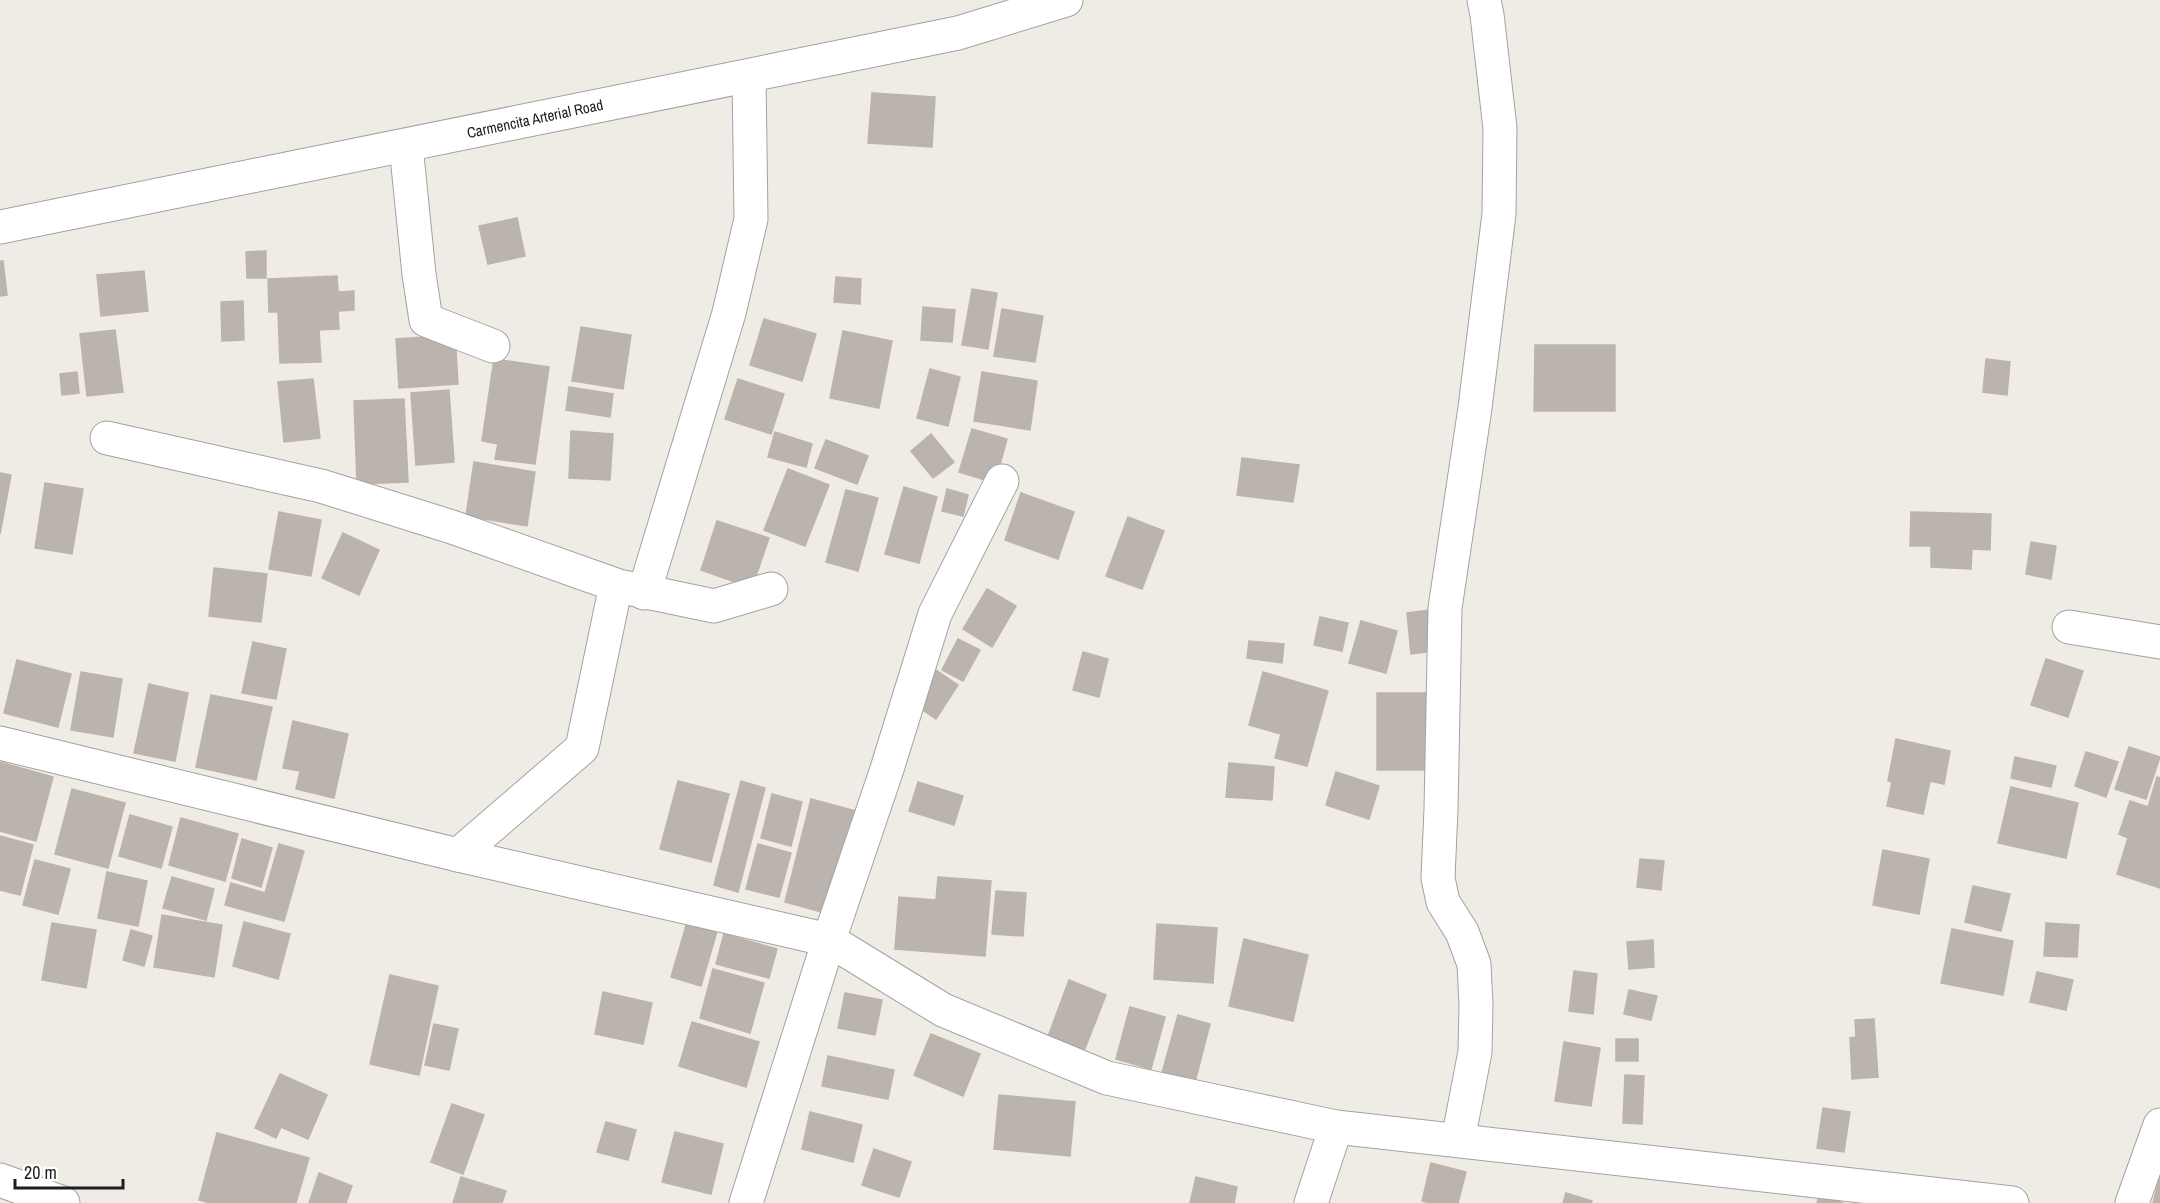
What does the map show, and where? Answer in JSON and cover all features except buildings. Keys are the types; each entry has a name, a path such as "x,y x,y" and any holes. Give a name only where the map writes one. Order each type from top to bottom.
{"street":[{"name":"Carmencita Arterial Road","path":"0,227 958,33 1066,0"},
{"path":"1458,1140 1475,1052 1474,964 1462,932 1443,902 1438,878 1445,608 1475,408 1499,214 1500,128 1484,0"},
{"path":"458,855 582,748 630,589 729,313 751,219 748,76"},
{"path":"406,146 426,320 493,346"},
{"path":"107,438 321,486 452,527 630,589 714,606 771,589"},
{"path":"746,1203 935,614 1002,481"},
{"path":"2069,627 2160,642"},
{"path":"0,743 458,855 830,940 943,1010 1107,1078 1335,1127 1458,1140 1793,1191 2012,1203"},
{"path":"2132,1203 2160,1125"},
{"path":"1311,1203 1335,1127"},
{"path":"0,1180 63,1203"}]}
